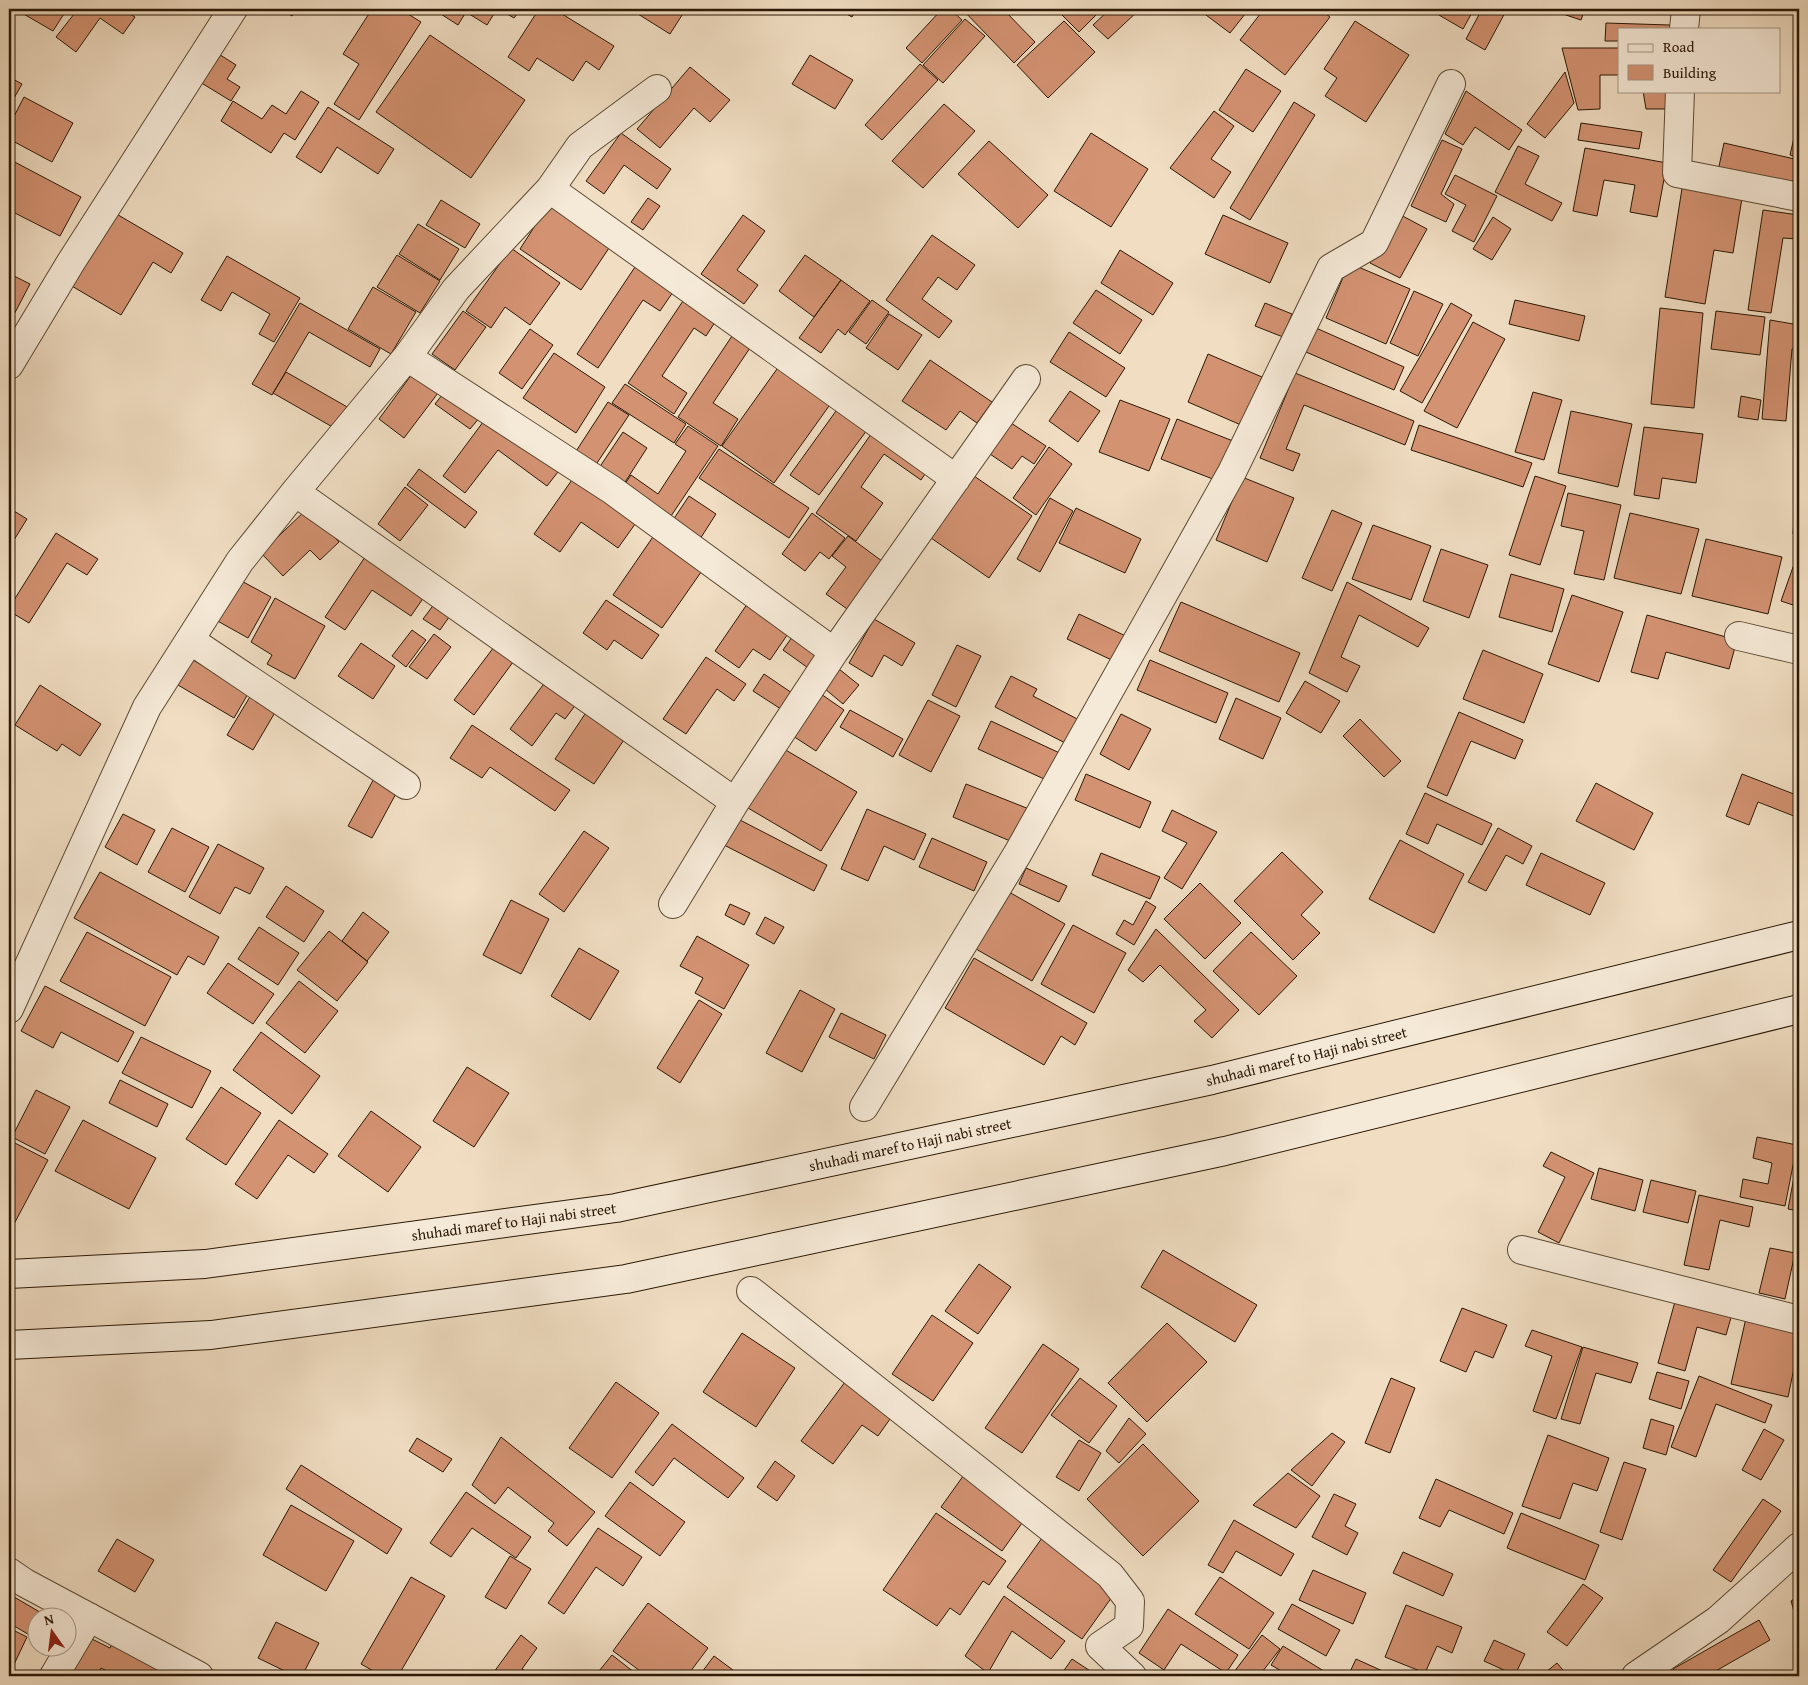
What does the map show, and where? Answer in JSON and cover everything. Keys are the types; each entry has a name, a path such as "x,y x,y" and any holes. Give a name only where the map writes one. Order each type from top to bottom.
{"street":[{"path":"9,365 71,262 233,9"},
{"path":"1684,28 1686,9"},
{"path":"864,1107 1018,853 1232,472 1331,268 1374,243 1451,84"},
{"path":"9,1008 148,707 240,561 408,357 456,289 550,189 580,146 657,89"},
{"path":"1680,92 1677,174 1799,197"},
{"path":"550,189 956,479"},
{"path":"408,357 612,490 834,652"},
{"path":"674,904 734,802 834,652 1026,379"},
{"path":"295,492 734,802"},
{"path":"1739,636 1799,650"},
{"path":"190,640 406,785"},
{"name":"shuhadi maref to Haji nabi street","path":"9,1274 205,1264 616,1208 1212,1080 1799,935"},
{"path":"9,1345 211,1335 626,1279 1225,1151 1799,1009"},
{"path":"1522,1250 1799,1320"},
{"path":"751,1291 1110,1575 1130,1602 1129,1626 1100,1646 1132,1676"},
{"path":"1636,1676 1718,1620 1799,1547"},
{"path":"9,1572 25,1583 199,1676"},
{"path":"54,1676 89,1617"}],"building":[{"path":"15,9 67,9 53,31"},
{"path":"78,9 123,9 135,17 123,34 100,18 76,52 56,37"},
{"path":"281,9 296,9 292,16"},
{"path":"372,9 400,9 421,22 359,120 334,104 359,64 343,54"},
{"path":"433,9 497,9 487,25 466,12 458,25"},
{"path":"499,9 521,9 514,18"},
{"path":"539,9 554,9 614,46 599,70 586,61 573,81 537,58 529,71 508,57"},
{"path":"630,9 680,9 684,12 670,34"},
{"path":"838,9 856,9 852,17"},
{"path":"942,9 950,9 962,20 922,63 906,48"},
{"path":"962,9 1003,9 1035,42 1014,63"},
{"path":"1056,9 1102,9 1079,32"},
{"path":"1110,9 1139,10 1108,39 1093,25"},
{"path":"1198,9 1249,9 1230,33"},
{"path":"1264,9 1320,9 1330,17 1285,75 1240,40"},
{"path":"1433,9 1474,9 1463,29 1432,11"},
{"path":"1482,9 1507,9 1485,50 1466,39"},
{"path":"1562,9 1585,9 1581,20 1560,13"},
{"path":"965,19 985,36 943,83 923,65"},
{"path":"1064,21 1095,52 1048,98 1017,65"},
{"path":"1355,21 1409,55 1366,122 1325,96 1337,78 1324,69"},
{"path":"1606,23 1670,25 1670,28 1618,28 1618,41 1605,41"},
{"path":"430,35 525,100 471,178 376,112"},
{"path":"1562,48 1618,48 1618,75 1600,75 1600,109 1578,110"},
{"path":"214,51 236,65 227,79 240,87 231,101 195,79"},
{"path":"810,55 853,80 835,109 792,84"},
{"path":"920,64 938,80 882,140 865,125"},
{"path":"690,67 730,100 710,122 694,108 660,148 637,129"},
{"path":"1246,69 1281,91 1253,132 1219,110"},
{"path":"1565,72 1574,103 1545,138 1527,124"},
{"path":"9,77 22,84 9,107"},
{"path":"301,91 319,102 295,140 284,133 271,153 221,121 233,101 262,119 272,105 286,114"},
{"path":"1466,91 1522,130 1509,150 1475,127 1463,145 1445,134"},
{"path":"1643,92 1669,92 1669,109 1646,109"},
{"path":"24,97 73,123 52,162 9,139 9,126"},
{"path":"1294,102 1315,115 1250,220 1230,208"},
{"path":"944,104 975,131 923,188 892,161"},
{"path":"328,107 394,149 378,174 337,147 321,173 296,157"},
{"path":"1214,111 1234,126 1211,159 1231,172 1214,198 1170,168"},
{"path":"1799,116 1799,157 1790,155"},
{"path":"1581,123 1642,132 1639,149 1578,140"},
{"path":"621,133 671,169 657,189 624,165 604,194 586,181"},
{"path":"1091,133 1148,169 1111,227 1054,191"},
{"path":"1442,140 1462,149 1441,194 1454,204 1446,222 1411,206"},
{"path":"989,141 1048,195 1018,228 958,174"},
{"path":"1724,143 1799,160 1799,189 1718,171"},
{"path":"1518,146 1539,156 1525,184 1562,203 1552,221 1495,192"},
{"path":"1585,148 1667,163 1657,217 1630,212 1635,185 1604,180 1597,216 1573,211"},
{"path":"9,159 81,197 60,236 9,210"},
{"path":"1455,175 1497,196 1474,242 1452,231 1466,205 1445,194"},
{"path":"1683,182 1743,192 1733,253 1714,250 1705,304 1665,297"},
{"path":"648,198 660,206 643,230 631,222"},
{"path":"441,200 480,224 465,248 426,225"},
{"path":"549,204 611,245 581,290 520,249"},
{"path":"108,209 183,253 171,273 153,262 121,315 65,282"},
{"path":"1763,210 1799,215 1797,239 1783,238 1771,313 1748,310"},
{"path":"1397,213 1427,229 1400,278 1370,263"},
{"path":"743,215 765,231 737,270 758,285 744,304 701,274"},
{"path":"1223,215 1288,243 1270,283 1205,254"},
{"path":"1493,217 1511,229 1492,260 1473,249"},
{"path":"418,224 459,249 440,280 399,254"},
{"path":"932,235 975,265 957,290 938,277 922,299 952,321 939,338 886,300"},
{"path":"511,248 560,283 530,325 505,307 491,328 466,311"},
{"path":"1120,250 1173,283 1153,315 1101,283"},
{"path":"397,255 440,281 420,313 377,287"},
{"path":"805,255 841,280 814,317 779,291"},
{"path":"227,256 300,298 274,342 259,334 270,314 232,292 221,311 201,300"},
{"path":"1349,263 1410,289 1386,344 1326,318"},
{"path":"637,264 675,289 660,311 643,300 598,368 577,354"},
{"path":"14,276 30,284 9,324 9,286"},
{"path":"841,280 870,301 845,335 838,329 821,353 799,338"},
{"path":"373,287 416,312 391,354 348,329"},
{"path":"1096,290 1142,320 1120,354 1073,323"},
{"path":"1414,291 1443,304 1418,356 1390,343"},
{"path":"687,295 719,316 706,336 694,328 662,376 687,393 674,414 628,383"},
{"path":"872,300 889,312 866,344 849,332"},
{"path":"1515,300 1585,316 1579,341 1509,324"},
{"path":"300,303 380,349 370,367 309,332 272,395 252,384"},
{"path":"1265,303 1292,314 1283,337 1255,326"},
{"path":"1451,303 1472,315 1422,403 1400,391"},
{"path":"1660,308 1703,313 1694,408 1651,404"},
{"path":"463,311 486,327 455,370 432,354"},
{"path":"1716,311 1765,317 1760,355 1711,349"},
{"path":"889,314 922,335 898,370 866,348"},
{"path":"1770,320 1799,325 1799,350 1792,349 1786,421 1762,419"},
{"path":"1473,322 1505,339 1457,428 1424,411"},
{"path":"1316,328 1404,367 1394,390 1306,352"},
{"path":"530,329 553,345 522,389 499,373"},
{"path":"1069,332 1125,368 1106,397 1050,362"},
{"path":"734,333 752,345 713,403 738,419 721,446 678,417"},
{"path":"554,353 605,387 576,433 523,398"},
{"path":"1208,354 1262,377 1241,425 1188,402"},
{"path":"930,360 992,402 977,423 960,411 946,430 902,401"},
{"path":"782,362 834,399 774,483 722,446"},
{"path":"415,370 441,389 404,438 379,419"},
{"path":"286,372 349,408 336,429 273,393"},
{"path":"1295,373 1414,421 1405,445 1304,405 1286,449 1300,454 1293,471 1260,458"},
{"path":"625,384 686,424 674,443 612,403"},
{"path":"446,390 481,416 470,429 435,404"},
{"path":"1070,391 1100,411 1078,442 1049,421"},
{"path":"1533,392 1562,400 1544,460 1515,452"},
{"path":"1741,396 1761,400 1758,420 1738,417"},
{"path":"1120,400 1170,419 1149,471 1099,452"},
{"path":"608,402 629,415 591,472 571,459"},
{"path":"841,404 870,426 819,495 790,475"},
{"path":"1571,411 1632,424 1618,487 1558,473"},
{"path":"489,414 561,468 547,486 498,450 465,493 443,476"},
{"path":"1177,419 1233,441 1218,481 1161,459"},
{"path":"1011,423 1046,446 1034,464 1022,456 1012,469 990,454"},
{"path":"1419,425 1532,463 1523,487 1411,450"},
{"path":"688,426 718,446 667,522 620,491 631,475 658,494 686,451 675,444"},
{"path":"876,427 931,465 921,480 884,454 861,487 883,503 856,541 816,513"},
{"path":"1644,427 1703,434 1696,483 1662,478 1659,499 1634,495"},
{"path":"623,432 647,448 620,490 595,474"},
{"path":"1049,447 1072,464 1036,515 1013,498"},
{"path":"719,449 809,508 789,538 699,478"},
{"path":"1799,449 1799,535 1793,534"},
{"path":"419,469 477,512 465,528 407,485"},
{"path":"974,476 1032,516 989,578 931,538"},
{"path":"1535,476 1566,486 1540,565 1509,555"},
{"path":"574,477 638,520 618,548 581,522 560,552 534,534"},
{"path":"1242,477 1294,498 1267,562 1216,540"},
{"path":"405,487 428,505 400,541 378,524"},
{"path":"1568,493 1621,505 1604,580 1574,574 1584,531 1561,526"},
{"path":"689,496 716,514 700,539 673,520"},
{"path":"1050,498 1073,511 1040,572 1017,559"},
{"path":"9,508 27,519 9,548"},
{"path":"1076,508 1141,539 1125,573 1059,543"},
{"path":"307,509 339,542 320,560 310,550 283,576 261,553"},
{"path":"1332,510 1362,523 1332,591 1302,578"},
{"path":"812,513 845,538 829,559 820,552 805,571 782,554"},
{"path":"1630,513 1699,529 1681,594 1614,578"},
{"path":"1373,525 1431,546 1411,600 1352,579"},
{"path":"657,531 706,565 662,628 613,595"},
{"path":"56,533 98,559 87,575 67,563 29,623 9,611 9,608"},
{"path":"848,536 886,564 850,611 826,594 846,567 832,556"},
{"path":"1706,539 1782,557 1768,614 1692,596"},
{"path":"1441,549 1488,565 1469,618 1423,601"},
{"path":"1799,553 1799,607 1781,601"},
{"path":"367,554 426,594 411,616 372,590 345,630 325,617"},
{"path":"1511,574 1564,589 1552,632 1499,617"},
{"path":"236,578 271,597 248,638 214,619"},
{"path":"1347,582 1429,628 1418,647 1359,615 1341,657 1360,666 1347,692 1309,673"},
{"path":"1572,595 1623,612 1599,682 1548,664"},
{"path":"752,597 794,625 770,660 753,649 739,668 715,651"},
{"path":"275,598 325,626 295,679 267,664 272,655 251,642"},
{"path":"438,599 454,610 440,630 423,619"},
{"path":"606,600 659,635 642,659 614,640 607,650 583,633"},
{"path":"1181,602 1300,653 1279,702 1159,651"},
{"path":"1079,614 1130,638 1118,663 1067,639"},
{"path":"1647,615 1737,640 1729,669 1666,652 1658,679 1631,672"},
{"path":"874,619 915,643 902,666 884,655 872,677 849,663"},
{"path":"412,630 426,640 406,667 392,656"},
{"path":"797,630 825,650 811,670 783,650"},
{"path":"434,634 451,647 427,679 409,667"},
{"path":"500,639 519,654 474,715 454,700"},
{"path":"361,643 395,666 373,699 338,676"},
{"path":"957,645 981,656 956,707 932,695"},
{"path":"1483,650 1543,674 1524,723 1463,699"},
{"path":"706,657 746,684 734,701 717,689 686,734 663,719"},
{"path":"193,660 249,692 234,718 178,685"},
{"path":"1150,660 1228,693 1216,723 1137,690"},
{"path":"839,669 859,685 843,704 824,688"},
{"path":"764,674 795,695 784,711 753,691"},
{"path":"1011,676 1037,689 1033,696 1083,722 1071,746 995,707"},
{"path":"549,677 580,699 565,719 556,713 532,746 510,729"},
{"path":"1305,681 1340,701 1321,733 1286,713"},
{"path":"40,685 101,724 80,756 62,744 57,751 15,725"},
{"path":"821,694 844,710 816,751 793,736"},
{"path":"251,695 277,709 253,750 227,735"},
{"path":"1236,698 1281,718 1263,759 1219,739"},
{"path":"928,700 960,716 931,772 899,755"},
{"path":"589,708 628,734 594,784 555,759"},
{"path":"850,710 903,739 893,757 840,727"},
{"path":"1459,712 1523,740 1515,759 1471,741 1447,796 1427,787"},
{"path":"1121,714 1151,729 1129,770 1100,754"},
{"path":"1360,719 1401,761 1384,777 1343,736"},
{"path":"991,721 1066,756 1053,783 978,749"},
{"path":"472,725 570,790 555,811 490,767 482,778 450,758"},
{"path":"784,749 857,792 821,851 748,808"},
{"path":"1086,774 1151,802 1140,828 1075,800"},
{"path":"1742,774 1799,796 1799,818 1758,802 1749,825 1726,816"},
{"path":"376,775 399,788 372,838 348,826"},
{"path":"1596,783 1653,813 1634,850 1576,821"},
{"path":"966,784 1029,809 1015,843 953,817"},
{"path":"1425,793 1492,824 1482,845 1437,824 1428,844 1406,834"},
{"path":"867,809 926,834 914,860 884,846 868,881 841,869"},
{"path":"1172,810 1217,832 1182,889 1164,878 1187,843 1162,831"},
{"path":"123,814 155,830 137,865 105,847"},
{"path":"738,819 827,865 814,891 724,845"},
{"path":"172,828 209,847 185,892 148,872"},
{"path":"1498,828 1532,846 1523,864 1506,855 1486,891 1468,882"},
{"path":"584,831 609,848 564,912 539,894"},
{"path":"932,838 987,862 974,891 919,867"},
{"path":"1400,840 1464,874 1434,933 1369,899"},
{"path":"218,844 264,868 250,894 235,887 220,914 189,897"},
{"path":"1282,852 1323,892 1301,915 1320,933 1293,960 1234,901"},
{"path":"1101,853 1160,877 1150,899 1092,875"},
{"path":"1541,853 1605,883 1590,915 1526,885"},
{"path":"1026,868 1067,886 1059,902 1019,884"},
{"path":"100,872 219,937 204,965 188,956 177,975 74,918"},
{"path":"1200,883 1241,923 1205,959 1164,919"},
{"path":"286,886 324,911 304,942 266,917"},
{"path":"1009,892 1065,924 1032,981 976,949"},
{"path":"511,900 549,919 521,974 483,955"},
{"path":"1146,901 1156,907 1134,945 1116,934 1124,920 1133,925"},
{"path":"730,904 750,913 744,925 725,915"},
{"path":"363,912 389,932 367,961 342,941"},
{"path":"765,917 784,927 774,944 756,934"},
{"path":"1073,925 1126,953 1094,1013 1041,984"},
{"path":"259,927 299,953 278,985 238,959"},
{"path":"1156,929 1239,1010 1212,1038 1194,1021 1206,1010 1160,965 1143,982 1128,970"},
{"path":"329,931 368,962 337,1001 297,970"},
{"path":"87,932 171,977 145,1026 60,981"},
{"path":"1251,932 1297,976 1259,1015 1213,971"},
{"path":"697,936 749,965 724,1009 695,993 703,978 680,966"},
{"path":"579,948 619,971 590,1020 551,996"},
{"path":"974,958 1087,1023 1075,1045 1061,1036 1044,1065 945,1008"},
{"path":"228,963 274,994 253,1024 207,993"},
{"path":"299,981 338,1011 305,1053 266,1023"},
{"path":"45,986 134,1032 118,1062 61,1032 53,1048 21,1031"},
{"path":"800,990 835,1009 802,1072 766,1053"},
{"path":"699,1000 722,1014 680,1083 657,1068"},
{"path":"841,1013 886,1035 874,1059 829,1037"},
{"path":"261,1032 320,1076 292,1114 233,1070"},
{"path":"141,1037 211,1071 192,1108 122,1073"},
{"path":"467,1067 509,1093 474,1147 433,1121"},
{"path":"120,1080 168,1104 157,1127 109,1103"},
{"path":"221,1087 261,1113 226,1165 186,1139"},
{"path":"36,1090 70,1107 45,1154 12,1137"},
{"path":"371,1111 421,1147 388,1192 338,1156"},
{"path":"83,1120 156,1158 129,1209 55,1171"},
{"path":"279,1120 328,1154 314,1173 288,1155 257,1199 235,1184"},
{"path":"1757,1137 1797,1145 1785,1206 1740,1197 1743,1179 1768,1184 1772,1163 1753,1158"},
{"path":"9,1140 48,1160 14,1224 9,1221"},
{"path":"1799,1150 1799,1211 1788,1209"},
{"path":"1551,1152 1594,1173 1559,1243 1538,1232 1565,1177 1543,1166"},
{"path":"1599,1168 1643,1180 1635,1211 1591,1199"},
{"path":"1651,1180 1696,1191 1688,1223 1643,1212"},
{"path":"1699,1195 1753,1207 1749,1227 1720,1220 1709,1270 1684,1265"},
{"path":"1770,1248 1795,1253 1785,1299 1759,1293"},
{"path":"1163,1250 1257,1305 1235,1342 1141,1287"},
{"path":"979,1264 1011,1287 978,1334 945,1311"},
{"path":"1676,1298 1732,1314 1726,1335 1697,1327 1685,1371 1658,1363"},
{"path":"1462,1308 1507,1325 1493,1358 1475,1351 1466,1372 1440,1361"},
{"path":"932,1315 973,1343 933,1401 892,1374"},
{"path":"1746,1318 1799,1330 1799,1344 1788,1397 1731,1384"},
{"path":"1167,1323 1207,1362 1147,1422 1108,1383"},
{"path":"1532,1330 1582,1347 1556,1419 1533,1411 1552,1356 1525,1346"},
{"path":"742,1333 795,1368 756,1427 703,1392"},
{"path":"1043,1344 1079,1369 1022,1453 985,1428"},
{"path":"1583,1347 1638,1363 1631,1383 1596,1373 1580,1424 1561,1419"},
{"path":"1657,1372 1689,1381 1681,1409 1649,1399"},
{"path":"1699,1376 1772,1405 1765,1423 1716,1404 1696,1457 1671,1447"},
{"path":"848,1378 895,1412 878,1436 862,1425 833,1464 801,1441"},
{"path":"1080,1378 1117,1406 1089,1443 1051,1415"},
{"path":"1391,1378 1415,1388 1390,1453 1365,1443"},
{"path":"616,1382 659,1413 612,1478 569,1448"},
{"path":"1129,1418 1146,1434 1119,1463 1106,1451"},
{"path":"1651,1419 1674,1426 1666,1455 1643,1448"},
{"path":"672,1424 744,1478 728,1498 674,1458 653,1486 635,1472"},
{"path":"1764,1429 1784,1440 1761,1480 1742,1470"},
{"path":"1332,1433 1345,1442 1312,1486 1291,1470"},
{"path":"1548,1435 1609,1458 1597,1491 1573,1483 1560,1519 1522,1506"},
{"path":"501,1437 595,1512 567,1546 548,1531 554,1523 508,1487 495,1504 472,1485"},
{"path":"417,1438 452,1459 443,1472 409,1451"},
{"path":"1079,1440 1101,1453 1079,1491 1056,1477"},
{"path":"1143,1444 1199,1501 1143,1556 1087,1499"},
{"path":"775,1461 795,1476 777,1501 757,1487"},
{"path":"1624,1462 1646,1469 1622,1540 1600,1532"},
{"path":"301,1465 402,1529 387,1554 286,1489"},
{"path":"966,1472 1027,1516 1002,1551 941,1507"},
{"path":"1288,1473 1320,1496 1296,1528 1253,1505"},
{"path":"1436,1479 1513,1513 1504,1534 1449,1510 1440,1527 1419,1518"},
{"path":"630,1482 685,1522 660,1556 605,1516"},
{"path":"466,1492 531,1537 516,1558 472,1528 451,1557 430,1543"},
{"path":"1334,1494 1356,1504 1345,1526 1358,1533 1347,1555 1312,1537"},
{"path":"1763,1499 1781,1511 1731,1582 1713,1570"},
{"path":"291,1505 354,1541 326,1591 263,1555"},
{"path":"936,1513 1006,1561 989,1585 983,1581 960,1615 950,1608 937,1626 883,1590"},
{"path":"1521,1513 1599,1545 1585,1580 1507,1548"},
{"path":"1234,1520 1294,1554 1281,1576 1236,1551 1223,1573 1208,1565"},
{"path":"598,1528 642,1557 623,1586 596,1567 564,1614 548,1603"},
{"path":"1042,1538 1117,1590 1082,1639 1007,1587"},
{"path":"117,1539 154,1560 135,1592 98,1571"},
{"path":"1403,1552 1453,1574 1443,1596 1393,1573"},
{"path":"510,1556 531,1569 506,1609 485,1597"},
{"path":"1313,1570 1366,1593 1353,1624 1299,1600"},
{"path":"411,1577 445,1596 398,1676 382,1676 361,1664"},
{"path":"1220,1577 1274,1613 1249,1649 1195,1614"},
{"path":"1583,1584 1603,1598 1567,1646 1547,1632"},
{"path":"9,1594 33,1608 28,1608 28,1634 9,1623"},
{"path":"1004,1596 1065,1641 1051,1659 1012,1631 988,1673 965,1656"},
{"path":"1799,1596 1799,1628 1791,1601"},
{"path":"648,1603 708,1648 687,1676 647,1676 613,1651"},
{"path":"1292,1604 1340,1630 1326,1656 1278,1629"},
{"path":"1406,1605 1462,1627 1452,1653 1437,1646 1425,1673 1385,1657"},
{"path":"1168,1609 1238,1655 1226,1673 1181,1644 1164,1670 1139,1653"},
{"path":"1759,1620 1770,1640 1707,1676 1677,1676 1673,1669"},
{"path":"276,1622 319,1643 302,1676 295,1676 258,1658"},
{"path":"9,1628 27,1637 9,1675"},
{"path":"521,1635 537,1648 522,1669 534,1676 491,1676"},
{"path":"1262,1635 1280,1649 1259,1676 1231,1676"},
{"path":"90,1638 110,1648 114,1639 186,1676 117,1676 101,1668 97,1676 71,1676"},
{"path":"1494,1640 1525,1654 1515,1675 1484,1661"},
{"path":"1283,1646 1332,1676 1290,1676 1271,1665"},
{"path":"612,1655 639,1676 595,1676"},
{"path":"714,1656 741,1676 699,1676"},
{"path":"1072,1659 1098,1676 1060,1676"},
{"path":"1356,1659 1387,1673 1385,1676 1348,1676"},
{"path":"1557,1663 1568,1676 1541,1676"},
{"path":"357,1671 366,1676 355,1676"}]}
